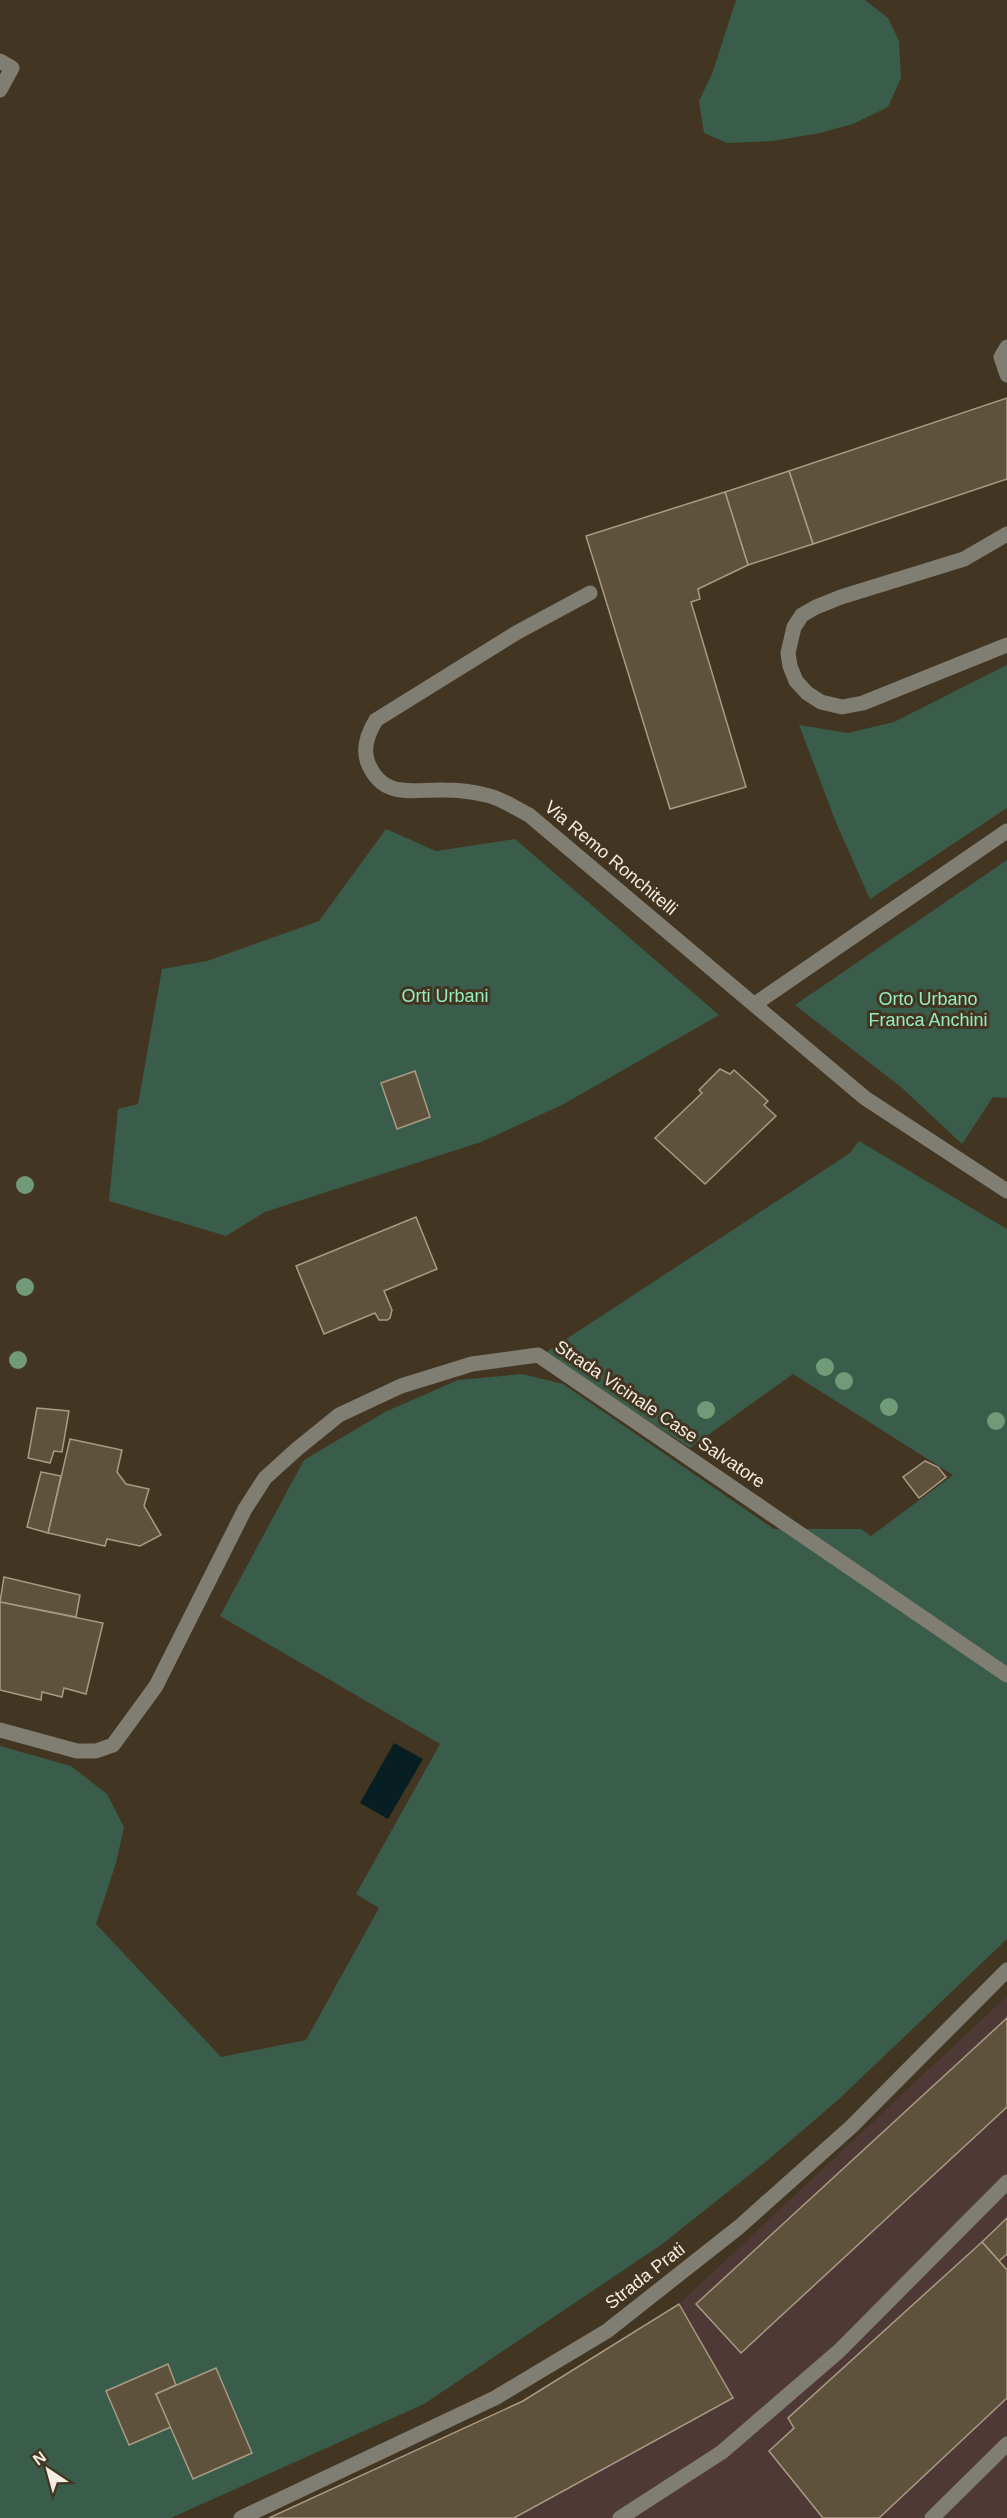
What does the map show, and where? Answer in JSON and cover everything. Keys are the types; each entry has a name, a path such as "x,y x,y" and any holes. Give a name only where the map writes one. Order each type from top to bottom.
{"street":[{"path":"0,61 12,68 0,90"},
{"path":"1007,347 1001,357 1007,375"},
{"path":"1007,534 964,559 873,586 816,607 802,615 794,627 788,653 795,678 807,693 821,702 842,707 863,703 1007,645"},
{"name":"Via Remo Ronchitelli","path":"590,593 516,633 387,711 376,720 369,731 366,745 366,758 376,776 392,789 405,792 446,790 488,795 529,815 865,1098 1007,1191"},
{"path":"755,1004 1007,831"},
{"name":"Strada Vicinale Case Salvatore","path":"0,1730 77,1751 96,1751 113,1745 156,1686 245,1509 265,1478 339,1415 401,1386 472,1364 538,1355 1007,1675"},
{"name":"Strada Prati","path":"241,2518 495,2398 607,2331 739,2227 842,2135 1007,1970"},
{"path":"620,2518 722,2452 839,2351 1007,2182"},
{"path":"932,2518 1007,2444"}],"shaded area":[{"path":"1007,1996 1007,2518 268,2518 523,2401 679,2304"}],"green space":[{"path":"736,0 865,0 888,18 899,41 901,78 888,107 853,124 820,133 773,141 727,143 704,133 699,101 712,74"},
{"path":"1007,665 1007,808 870,899 837,825 799,725 848,733 894,722"},
{"name":"Orti Urbani","path":"386,829 436,851 515,839 719,1015 564,1104 481,1142 265,1212 226,1236 109,1201 118,1109 138,1104 162,969 207,961 319,921"},
{"name":"Orto Urbano Franca Anchini","path":"1007,860 1007,1098 993,1097 962,1144 901,1087 795,1005"},
{"path":"859,1141 1007,1229 1007,1939 838,2100 768,2160 661,2245 424,2404 171,2518 0,2518 0,1746 71,1766 107,1794 124,1827 116,1863 96,1924 221,2057 306,2040 379,1908 356,1894 440,1744 220,1616 304,1460 385,1412 458,1380 522,1374 563,1384 774,1529 861,1529 871,1536 953,1475 793,1374 690,1448 545,1353 850,1153","holes":["168,2365 176,2385 216,2368 252,2452 193,2478 171,2427 129,2445"]}],"water":[{"path":"394,1743 423,1759 388,1819 360,1803"}],"building":[{"path":"1007,398 1007,479 813,544 789,471"},
{"path":"789,471 813,544 748,565 725,492"},
{"path":"725,492 748,565 698,589 700,599 691,602 746,787 670,809 586,536"},
{"path":"720,1069 730,1074 734,1070 768,1101 764,1105 776,1116 705,1184 655,1138 702,1093 699,1090"},
{"path":"415,1071 430,1117 397,1129 381,1083"},
{"path":"416,1217 437,1269 384,1291 392,1310 387,1320 379,1320 375,1313 324,1334 296,1266"},
{"path":"37,1408 69,1411 62,1452 54,1451 50,1463 28,1458"},
{"path":"70,1439 122,1450 117,1472 126,1484 149,1489 144,1506 161,1535 140,1546 107,1539 105,1546 48,1533"},
{"path":"925,1461 938,1467 946,1477 919,1498 903,1477"},
{"path":"41,1472 61,1476 48,1533 27,1527"},
{"path":"4,1577 80,1595 76,1617 0,1602"},
{"path":"0,1602 103,1623 86,1694 64,1688 62,1697 42,1692 41,1700 0,1690"},
{"path":"1007,2018 1007,2107 741,2353 696,2304"},
{"path":"1007,2218 1007,2254 999,2261 982,2242"},
{"path":"982,2242 1007,2270 1007,2398 879,2518 823,2518 769,2451 794,2428 788,2418"},
{"path":"679,2304 733,2398 514,2518 269,2518 523,2401"},
{"path":"168,2364 176,2385 156,2394 171,2427 129,2445 106,2391"},
{"path":"216,2368 252,2453 193,2479 156,2394"}]}
